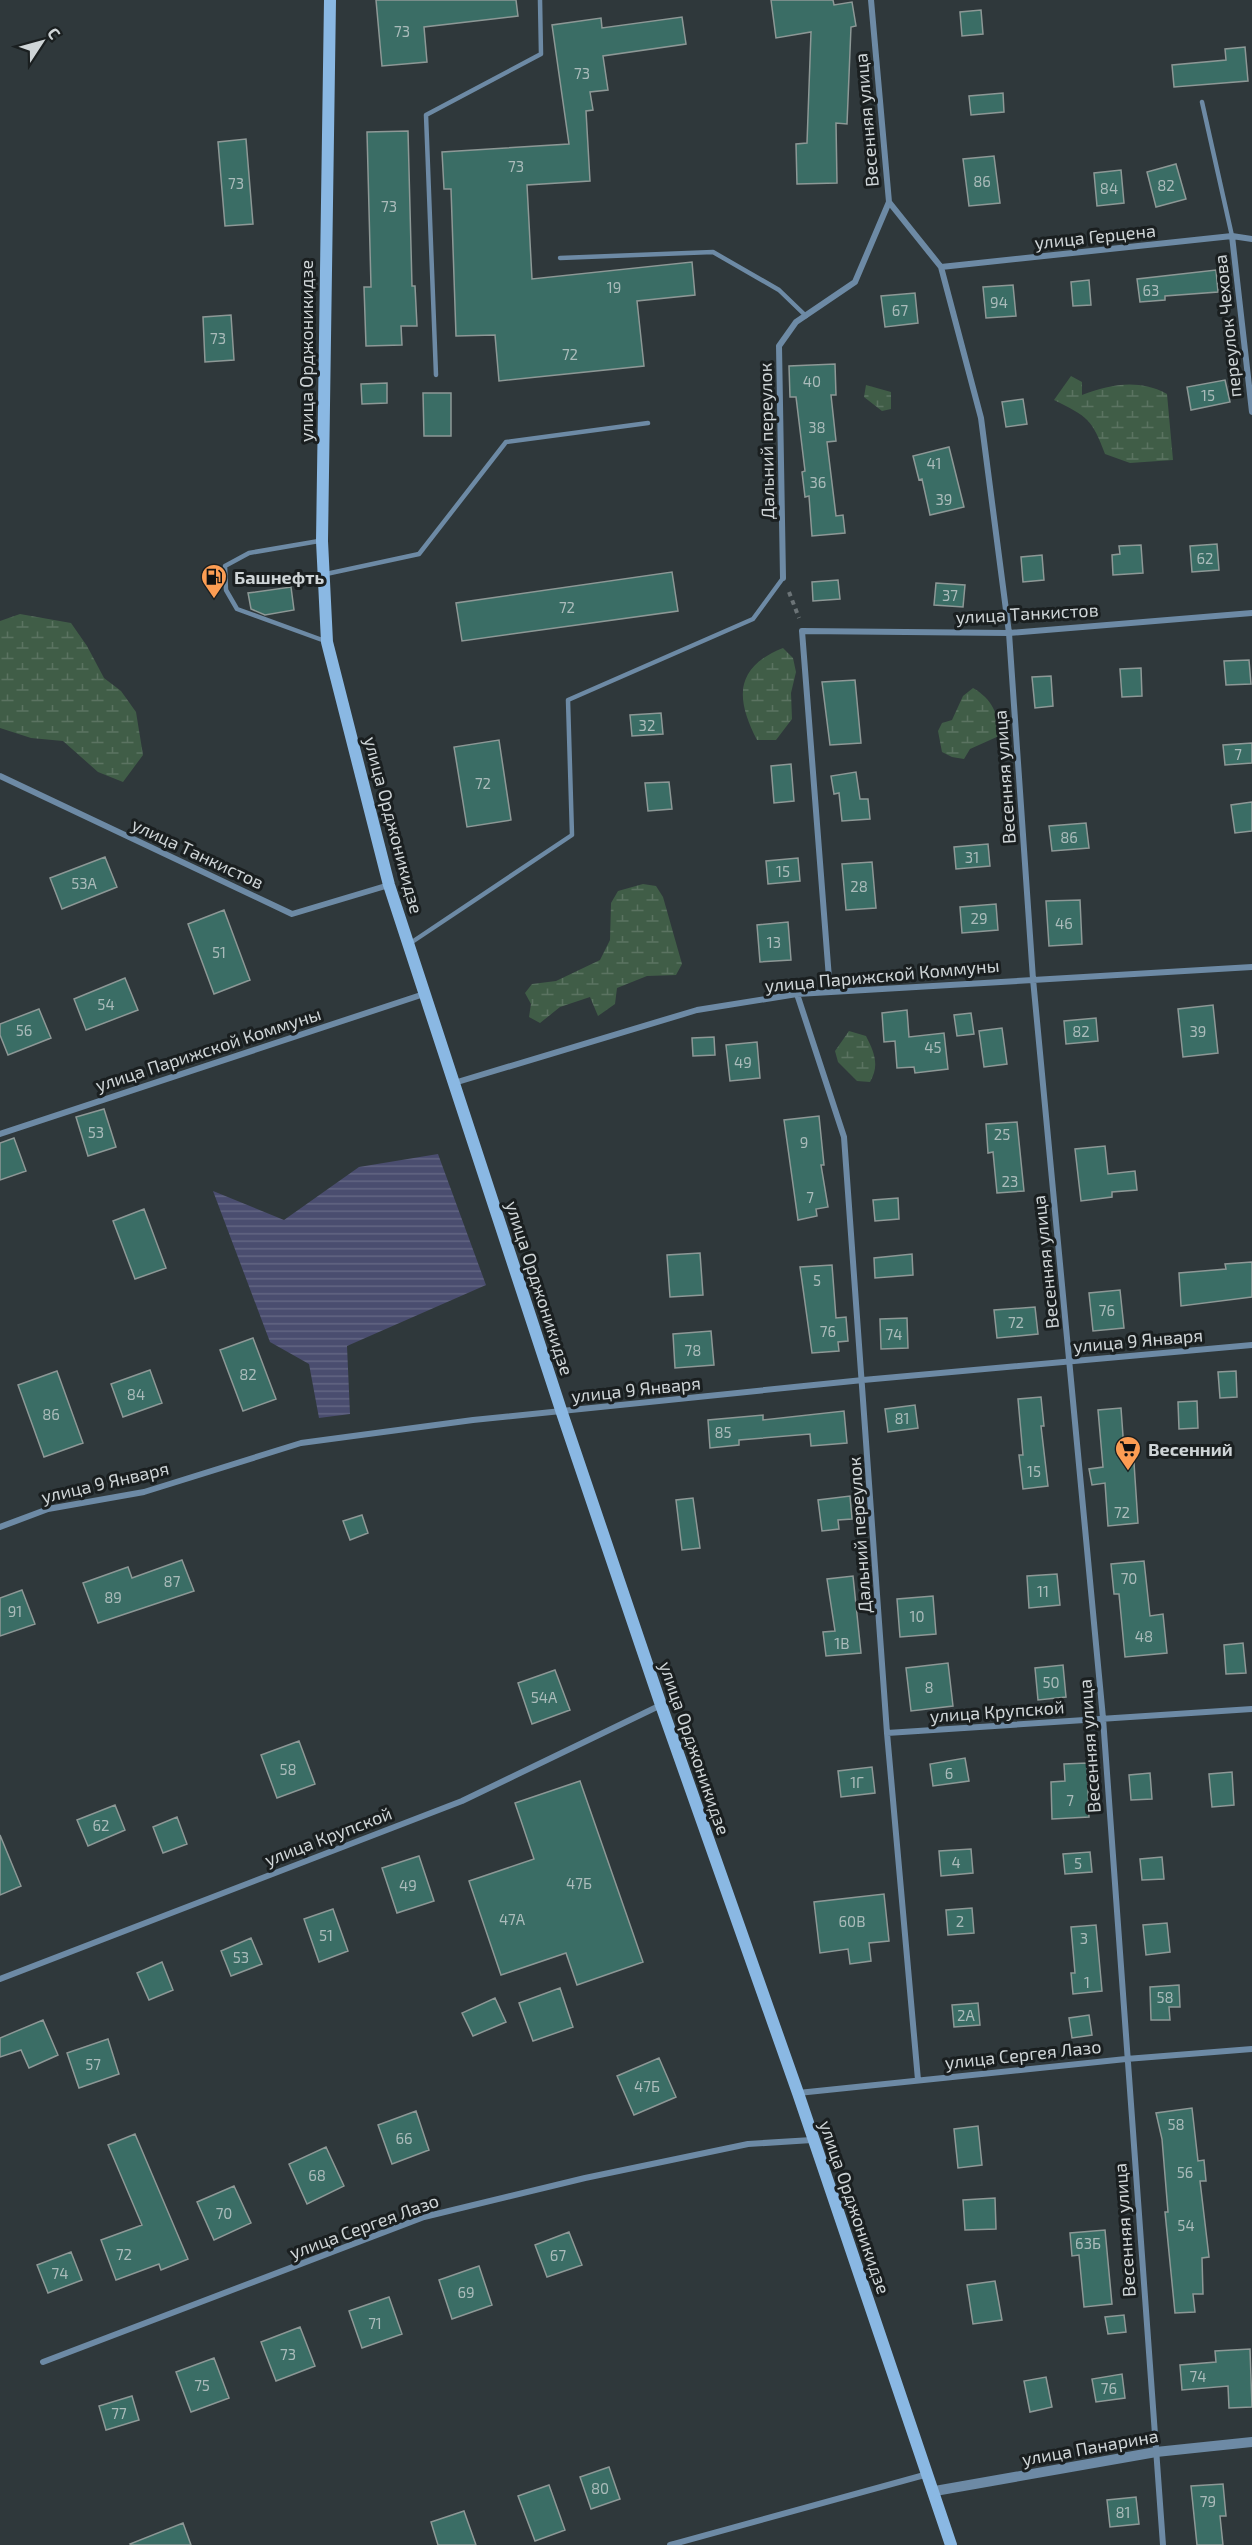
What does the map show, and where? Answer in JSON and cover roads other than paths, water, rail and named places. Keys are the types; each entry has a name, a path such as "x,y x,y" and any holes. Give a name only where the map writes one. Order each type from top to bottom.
{"main road":[{"name":"улица Орджоникидзе","path":"330,0 322,541 327,642 389,885 408,944 562,1413 661,1705 798,2093 812,2140 951,2545"}],"street":[{"name":"Весенняя улица","path":"871,0 889,202 941,267 981,418 1009,633 1033,979 1103,1719 1163,2545"},
{"name":"Дальний переулок","path":"783,578 779,346 796,322 855,282 889,202"},
{"name":"улица Герцена","path":"941,267 1232,236 1252,239"},
{"name":"переулок Чехова","path":"1232,236 1252,412"},
{"name":"улица Танкистов","path":"830,991 802,631 1009,633 1252,613"},
{"name":"улица Танкистов","path":"0,776 292,914 389,885"},
{"name":"улица Парижской Коммуны","path":"454,1083 697,1011 797,994 1252,967"},
{"name":"улица Парижской Коммуны","path":"0,1134 425,994"},
{"name":"Дальний переулок","path":"797,994 844,1137 887,1733 918,2080"},
{"name":"улица 9 Января","path":"0,1527 48,1509 144,1492 301,1443 472,1420 562,1413 1070,1360 1252,1345"},
{"name":"улица Крупской","path":"0,1979 462,1801 661,1705"},
{"name":"улица Крупской","path":"887,1733 1252,1709"},
{"name":"улица Сергея Лазо","path":"798,2093 1126,2059 1252,2049"},
{"name":"улица Сергея Лазо","path":"43,2362 424,2217 585,2178 748,2144 812,2140"},
{"name":"улица Панарина","path":"934,2491 1156,2452 1252,2442"},
{"path":"670,2545 928,2474"}],"lane":[{"path":"436,375 426,115 541,54 540,0"},
{"path":"1202,102 1232,236"},
{"path":"560,258 713,252 779,290 806,316"},
{"path":"323,574 419,554 506,442 648,423"},
{"path":"322,541 249,553 225,566 226,590 237,609 327,642"},
{"path":"408,944 572,835 568,700 753,619 783,578"}],"water":[{"path":"438,1154 486,1285 347,1346 350,1414 319,1418 309,1364 270,1342 213,1191 284,1220 359,1167"}],"place":[{"name":"Башнефть","path":"214,600"},
{"name":"Весенний","path":"1128,1472"}]}
